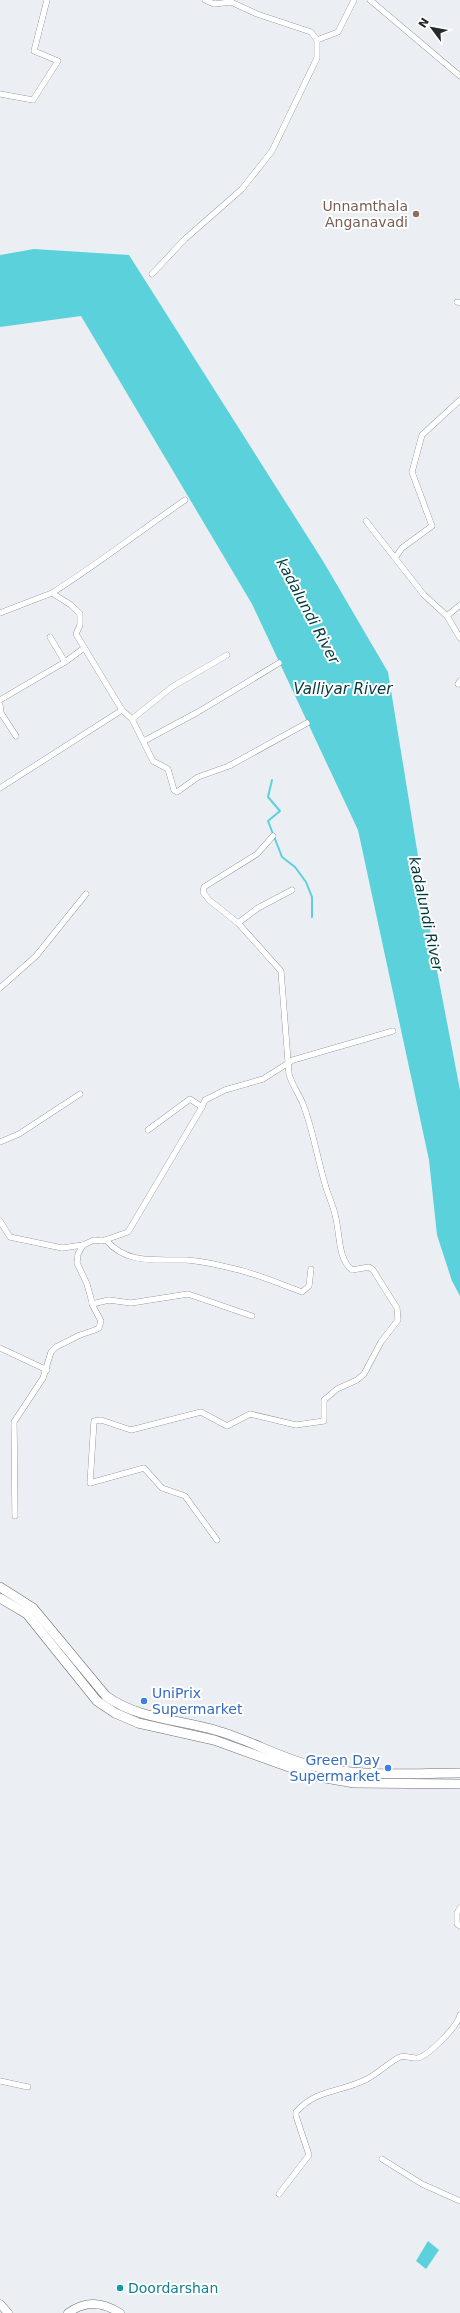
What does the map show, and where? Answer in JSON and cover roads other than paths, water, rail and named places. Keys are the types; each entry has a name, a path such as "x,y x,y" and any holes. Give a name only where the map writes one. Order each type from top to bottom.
{"highway":[{"path":"0,1588 33,1608 106,1696 119,1706 133,1711 217,1730 316,1767 358,1773 460,1773"},
{"path":"0,1598 27,1614 97,1701 115,1713 138,1723 214,1740 314,1776 354,1783 460,1784"}],"main road":[{"path":"68,2313 85,2303 101,2304 120,2313"},
{"path":"0,2304 8,2313"}],"street":[{"path":"0,94 33,100 58,61 34,51 47,0"},
{"path":"152,274 185,239 242,189 272,151 317,58 317,40 311,32 257,14 231,2 214,4 205,0"},
{"path":"317,40 338,32 354,0"},
{"path":"370,0 460,76"},
{"path":"395,558 402,548 432,526 412,472 422,435 460,400"},
{"path":"0,613 52,593 106,559 123,543 185,500"},
{"path":"366,521 424,595 448,616 460,638"},
{"path":"52,593 72,605 80,614 80,625 76,634 122,710 132,719 153,761 168,769 174,790 177,792 198,777 229,766 308,723"},
{"path":"448,616 460,605"},
{"path":"50,637 65,662"},
{"path":"0,700 65,662 84,648"},
{"path":"132,719 172,687 227,655"},
{"path":"144,741 198,712 279,663"},
{"path":"0,705 1,713 16,736"},
{"path":"0,788 122,710"},
{"path":"217,1540 184,1496 162,1488 144,1468 90,1483 94,1422 101,1420 132,1430 201,1412 227,1426 250,1414 296,1425 324,1421 324,1400 328,1394 358,1380 364,1374 374,1353 398,1320 397,1308 373,1270 369,1267 352,1270 346,1265 333,1201 325,1186 314,1137 302,1103 291,1084 287,1064 281,971 238,923 204,895 203,889 257,854 273,836"},
{"path":"238,923 258,908 292,890"},
{"path":"0,988 36,956 86,894"},
{"path":"0,1221 10,1237 62,1248 83,1245 94,1240 106,1240 128,1232 205,1100 225,1090 263,1079 292,1060 393,1031"},
{"path":"0,1142 19,1134 80,1094"},
{"path":"148,1130 190,1099 202,1107"},
{"path":"106,1240 114,1249 129,1256 150,1260 187,1260 236,1269 302,1292 309,1286 312,1269"},
{"path":"16,1516 14,1422 33,1396 47,1370 51,1352 56,1347 72,1338 99,1328 101,1321 92,1304 87,1284 77,1263 78,1254 83,1245"},
{"path":"92,1304 109,1300 131,1303 188,1294 252,1316"},
{"path":"0,1348 47,1370"},
{"path":"460,1908 456,1920 457,1924 460,1926"},
{"path":"279,2194 309,2155 296,2116 296,2112 306,2101 330,2090 352,2086 368,2079 400,2057 417,2058 431,2052 460,2019 460,2015"},
{"path":"0,2081 28,2087"},
{"path":"382,2159 422,2184 460,2201"}],"water":[{"name":"Valliyar River","path":"34,249 129,255 323,561 388,672 435,960 460,1090 460,1296 452,1281 437,1235 429,1160 358,830 252,604 81,316 0,327 0,255"},
{"path":"428,2241 439,2250 426,2269 416,2261"}],"waterway":[{"path":"272,780 268,797 280,811 268,821 282,857 295,867 306,882 312,897 312,917"}],"place":[{"name":"Unnamthala Anganavadi","path":"416,214"},
{"name":"UniPrix Supermarket","path":"144,1701"},
{"name":"Green Day Supermarket","path":"388,1768"},
{"name":"Doordarshan","path":"120,2288"}],"water label":[{"name":"kadalundi River","path":"308,611"},
{"name":"kadalundi River","path":"426,914"}]}
